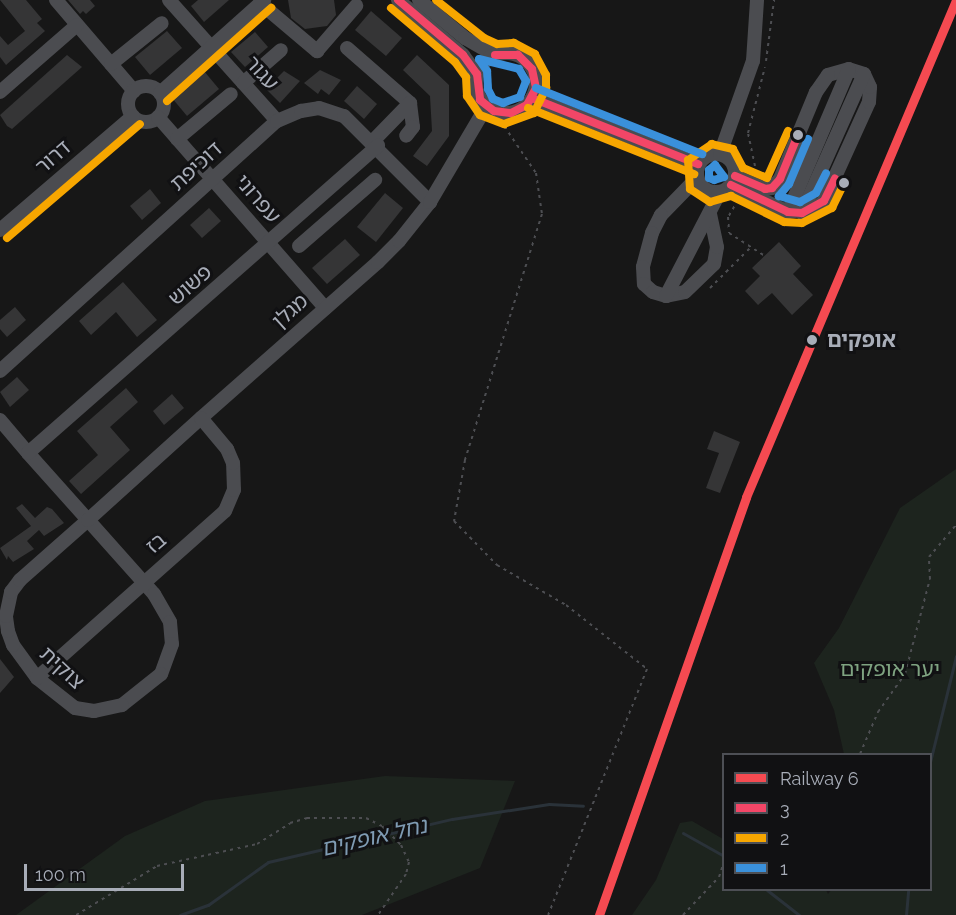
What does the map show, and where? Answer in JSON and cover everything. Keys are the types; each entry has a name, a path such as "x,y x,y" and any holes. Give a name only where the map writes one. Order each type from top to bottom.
{"street":[{"path":"56,0 134,91"},
{"path":"398,0 463,54 477,74 477,92 490,109 512,113 532,98 536,78 526,61 511,53 495,55 465,38 419,0"},
{"path":"720,154 753,61 757,0"},
{"name":"עגור","path":"177,2 211,47 277,121"},
{"path":"160,93 262,2 317,51 356,6"},
{"path":"111,64 162,23"},
{"path":"2,85 77,25"},
{"path":"347,48 410,103 413,127 406,136"},
{"path":"243,83 281,51"},
{"path":"477,74 495,55"},
{"path":"532,98 698,171 707,190 735,185 772,188 780,179 816,92 828,75 849,69 864,74 870,87 869,102 824,201 795,212 735,185"},
{"path":"795,212 849,69"},
{"path":"150,87 160,93 163,108 158,117 148,122 133,116 128,103 134,91 150,87"},
{"path":"177,139 231,94"},
{"name":"פשוש","path":"28,453 323,195 375,144 410,103"},
{"name":"מגלן","path":"88,519 399,241 430,201 490,109"},
{"name":"דוכיפת","path":"0,370 277,121 301,111 334,111 375,144 430,201"},
{"name":"דרור","path":"0,230 133,116"},
{"name":"עפרוני","path":"158,117 325,308"},
{"path":"666,296 710,213 735,185 732,163 720,154 707,156 698,171 661,215 645,252 644,284 666,296 685,292 714,264 717,247 710,213"},
{"path":"299,246 375,180"},
{"path":"323,195 339,212"},
{"name":"בז","path":"37,678 142,582 214,522 231,500 233,463 227,448 201,418"},
{"path":"0,420 88,519"},
{"name":"צוקית","path":"88,519 165,610 172,644 161,674 134,699 109,710 75,708 37,678 13,645 8,631 7,604 20,580 88,519"}],"path":[{"path":"765,256 729,233 728,217 735,185 755,166 748,133 764,69 774,0"},
{"path":"490,109 536,173 542,214 465,460 454,521 497,565 566,605 647,669 548,915"},
{"path":"710,288 751,247"},
{"path":"860,753 878,712 905,674 930,579 930,557 956,525"},
{"path":"75,915 157,866 257,844 290,823 307,818 366,818 382,826 401,844 409,862 406,874 378,915"},
{"path":"683,915 719,877 722,866"}],"green space":[{"name":"יער אופקים","path":"956,469 956,915 632,915 656,880 680,823 692,821 722,838 722,891 826,891 828,894 830,891 932,891 932,753 844,753 834,710 814,663 839,628 900,508"},
{"path":"385,776 515,781 480,868 362,915 16,915 125,836 205,801"}],"building":[{"path":"0,0 26,0 42,19 37,23 45,31 6,65 0,57 0,36 8,45 25,31"},
{"path":"68,0 90,0 95,6 86,14 83,11 80,14"},
{"path":"198,0 229,0 204,22 191,6"},
{"path":"288,0 334,0 336,15 327,26 305,29 291,18"},
{"path":"371,11 402,38 386,56 355,30"},
{"path":"167,31 182,48 150,75 135,57"},
{"path":"255,32 268,47 245,67 231,52"},
{"path":"67,55 82,67 12,129 7,126 0,115"},
{"path":"417,55 449,85 449,136 427,166 413,156 432,131 430,96 403,70"},
{"path":"320,70 341,80 329,95 321,89 318,94 304,83"},
{"path":"204,71 219,89 187,116 172,98"},
{"path":"284,71 300,81 280,103 266,89"},
{"path":"357,86 377,104 364,119 344,101"},
{"path":"150,189 161,203 142,220 130,206"},
{"path":"385,193 403,208 376,242 357,227"},
{"path":"209,208 221,221 202,238 190,225"},
{"path":"345,239 360,255 327,284 312,268"},
{"path":"779,242 801,266 793,274 813,295 792,315 772,293 758,305 745,291 760,276 752,268"},
{"path":"123,282 157,320 137,337 116,312 91,335 79,321"},
{"path":"15,307 26,320 7,337 0,329 0,320"},
{"path":"17,377 29,390 10,407 0,392"},
{"path":"126,388 138,402 110,427 130,450 81,494 69,481 98,455 77,431"},
{"path":"172,394 184,408 164,425 153,411"},
{"path":"714,431 740,442 720,493 706,488 719,453 707,449"},
{"path":"22,504 35,518 47,507 52,509 64,523 44,536 39,530 27,541 34,549 13,562 8,556 7,560 0,548 31,526 16,508"},
{"path":"0,659 14,677 0,693"}],"waterway":[{"path":"932,754 956,656"},
{"name":"נחל אופקים","path":"180,915 208,905 268,862 452,819 549,804 583,806"},
{"name":"נחל אופקים","path":"683,833 722,855"},
{"name":"נחל אופקים","path":"768,891 799,915"},
{"path":"906,915 908,891"}],"rail line":[{"name":"6","path":"599,915 746,497 956,0"}],"transit line":[{"name":"3","path":"398,0 463,55 477,74"},
{"name":"2","path":"391,8 455,62 466,77 467,96 480,115 504,124 534,113 546,88 546,75 535,54 514,43 497,44 484,38 436,0"},
{"name":"2","path":"167,101 271,8"},
{"name":"3","path":"477,74 480,100 494,111 511,113 527,105 536,88 532,69 518,55 495,55"},
{"name":"1","path":"479,59 519,69 526,81 520,97 503,103 493,99 488,89 487,71 479,59"},
{"name":"1","path":"536,88 702,154"},
{"name":"3","path":"532,98 698,164"},
{"name":"2","path":"528,108 694,174"},
{"name":"2","path":"7,238 140,124"},
{"name":"2","path":"788,131 767,178 743,168 733,149 712,144 688,160 690,189 710,202 731,196 784,222 802,223 832,208 844,183"},
{"name":"3","path":"735,176 765,189 772,188 780,179 798,135"},
{"name":"1","path":"808,139 789,184 779,196 800,202 816,193 826,173"},
{"name":"1","path":"715,165 724,177 714,180 709,178 709,170 715,165"},
{"name":"3","path":"731,185 788,212 802,213 824,201 835,178"}],"place":[{"name":"אופקים","path":"812,340"}]}
